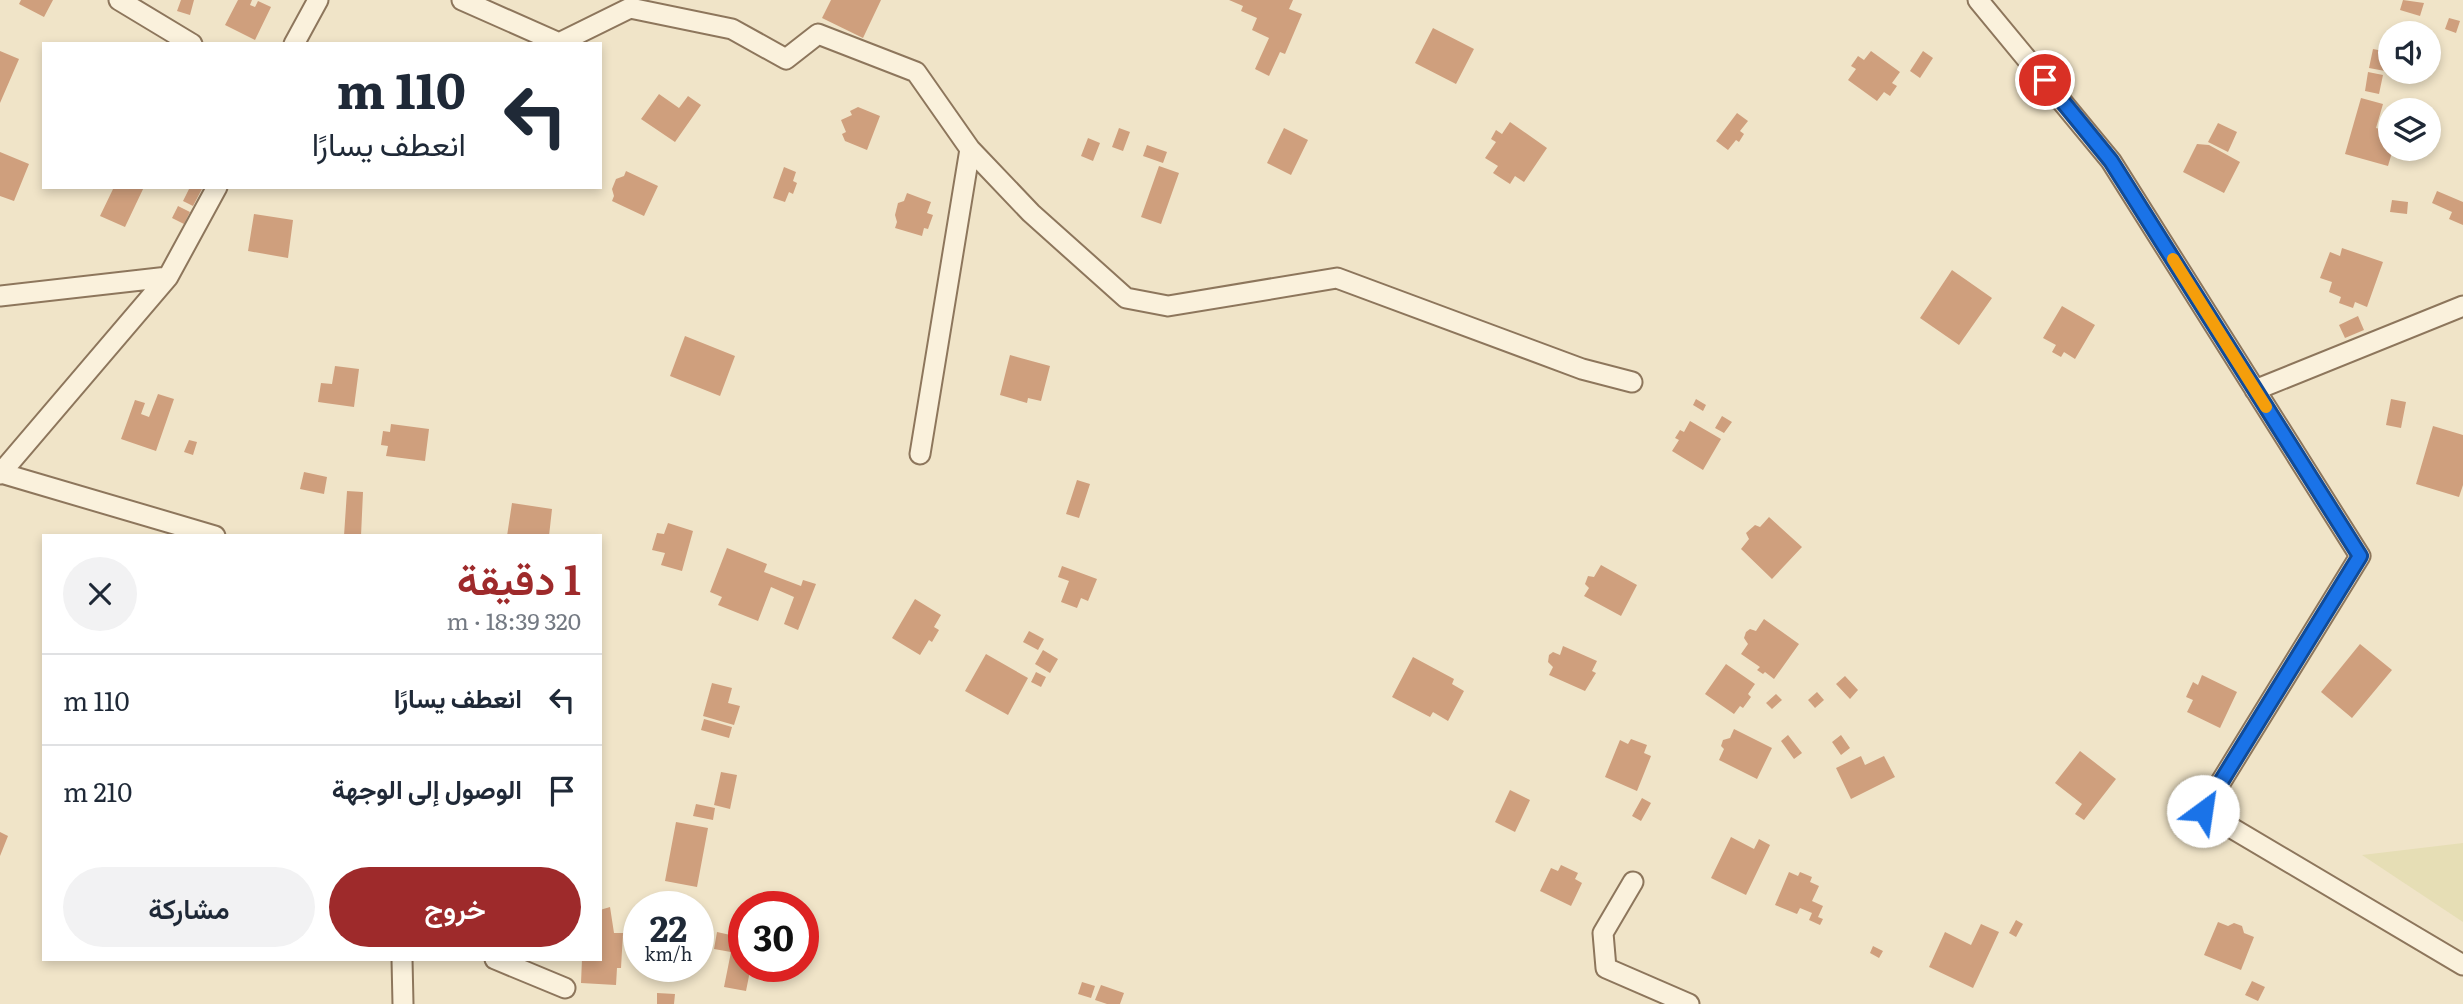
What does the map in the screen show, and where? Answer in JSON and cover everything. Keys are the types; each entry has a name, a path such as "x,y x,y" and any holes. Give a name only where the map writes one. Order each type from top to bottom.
{"street":[{"path":"119,0 189,42"},
{"path":"295,42 318,0"},
{"path":"462,0 557,42"},
{"path":"1978,0 2111,161 2360,556 2203,811 2463,965"},
{"path":"561,42 630,8 732,29 786,59 818,34 916,72 970,149 1031,213 1126,298 1168,306 1337,278 1582,369 1632,382"},
{"path":"920,454 970,149"},
{"path":"208,534 0,473 168,277 216,189"},
{"path":"0,296 168,277"},
{"path":"2255,390 2463,306"},
{"path":"1633,882 1603,933 1606,968 1689,1004"},
{"path":"402,961 403,1004"},
{"path":"500,961 565,988"}],"shaded area":[{"path":"2463,843 2463,922 2362,855"}],"building":[{"path":"21,0 53,0 44,17 19,4"},
{"path":"181,0 194,0 190,15 177,11"},
{"path":"238,0 252,0 250,5 255,7 258,1 271,7 255,40 225,25"},
{"path":"831,0 881,0 863,38 822,18"},
{"path":"1229,0 1293,0 1289,9 1302,14 1285,54 1280,52 1269,76 1255,69 1269,38 1252,30 1257,18 1241,11 1243,6"},
{"path":"2403,0 2424,3 2420,16 2400,10"},
{"path":"2449,18 2460,21 2456,33 2445,29"},
{"path":"1433,28 1474,49 1456,84 1415,63"},
{"path":"2373,49 2378,50 2378,70 2369,68"},
{"path":"0,51 19,59 0,103"},
{"path":"1871,51 1900,72 1892,83 1897,86 1890,96 1884,92 1877,101 1848,80 1856,69 1851,66 1858,56 1864,60"},
{"path":"1923,51 1933,58 1920,78 1910,71"},
{"path":"2368,72 2378,74 2378,84 2381,84 2379,94 2365,91"},
{"path":"659,94 679,108 688,96 701,105 675,142 641,119"},
{"path":"2361,98 2378,103 2378,161 2389,161 2388,166 2345,154"},
{"path":"858,107 880,116 867,150 845,141 842,134 846,132 841,120 852,115 850,111"},
{"path":"1737,113 1748,121 1740,131 1744,134 1739,142 1736,140 1728,150 1716,141"},
{"path":"1510,122 1547,148 1524,182 1515,176 1510,184 1493,173 1498,166 1485,158 1496,142 1491,139 1496,130 1502,134"},
{"path":"2218,123 2237,132 2228,152 2208,142"},
{"path":"1119,128 1130,132 1123,151 1112,147"},
{"path":"1284,128 1308,140 1291,175 1267,163"},
{"path":"1088,138 1100,143 1093,161 1081,156"},
{"path":"2197,144 2209,145 2240,162 2224,193 2183,172"},
{"path":"1147,145 1167,152 1163,163 1143,156"},
{"path":"0,152 29,164 14,201 0,196"},
{"path":"1159,166 1179,173 1161,224 1141,217"},
{"path":"784,167 796,172 793,181 797,183 793,194 789,192 785,202 773,198"},
{"path":"626,171 658,186 644,216 612,201 612,189 616,179 624,176"},
{"path":"113,189 143,189 125,227 100,216"},
{"path":"189,189 202,189 193,206 183,201"},
{"path":"2437,191 2463,202 2463,225 2449,219 2452,212 2432,203"},
{"path":"907,193 931,202 927,213 933,215 922,236 895,228 898,203 904,201"},
{"path":"2392,200 2408,202 2407,214 2390,212"},
{"path":"178,206 190,212 184,224 172,218"},
{"path":"254,214 293,220 288,258 248,251"},
{"path":"2342,248 2383,262 2367,307 2355,302 2353,308 2339,303 2341,297 2329,292 2332,282 2320,278 2330,252 2340,256"},
{"path":"1952,270 1992,298 1959,345 1920,318"},
{"path":"2062,306 2095,325 2075,359 2064,352 2061,357 2052,352 2056,345 2043,338"},
{"path":"2358,316 2364,330 2345,338 2339,325"},
{"path":"685,336 735,356 720,396 670,376"},
{"path":"1010,355 1050,366 1041,401 1028,398 1027,403 1000,395"},
{"path":"335,366 359,369 354,407 318,402 321,383 332,384"},
{"path":"158,394 174,399 156,451 121,439 135,400 145,403 141,414 149,417"},
{"path":"1696,399 1706,405 1703,411 1693,405"},
{"path":"2391,399 2406,402 2401,428 2386,425"},
{"path":"1722,416 1732,422 1724,433 1715,428"},
{"path":"1690,421 1721,439 1703,470 1672,451 1679,440 1675,438 1680,430 1684,432"},
{"path":"391,424 429,429 425,461 386,456 388,446 381,445 383,431 390,432"},
{"path":"2433,426 2463,435 2463,485 2459,497 2416,484"},
{"path":"189,440 197,442 193,455 184,452"},
{"path":"304,472 327,477 324,494 300,489"},
{"path":"1077,480 1090,484 1079,518 1066,514"},
{"path":"347,491 363,492 361,534 344,534"},
{"path":"512,503 552,509 549,534 507,534"},
{"path":"1769,517 1802,547 1772,579 1741,549 1749,539 1746,533 1755,525 1760,527"},
{"path":"668,523 693,531 682,571 661,565 665,553 652,550 657,533 664,534"},
{"path":"727,548 767,564 764,572 801,586 803,580 816,584 798,630 784,624 794,597 771,587 758,621 718,605 722,597 710,592"},
{"path":"1601,565 1637,585 1621,616 1584,596 1589,588 1585,584 1588,576 1594,577"},
{"path":"1062,566 1097,579 1088,601 1081,598 1077,608 1061,602 1069,581 1058,577"},
{"path":"915,599 941,615 934,627 939,630 920,655 892,638"},
{"path":"1764,619 1799,644 1774,679 1757,670 1760,667 1741,654 1748,644 1744,638 1746,632 1750,629 1756,631"},
{"path":"1029,631 1044,639 1038,650 1023,642"},
{"path":"2360,644 2392,670 2352,718 2321,692"},
{"path":"1563,646 1597,661 1592,671 1596,673 1585,691 1549,675 1553,667 1548,662 1549,655 1553,652 1560,655"},
{"path":"1043,650 1058,659 1050,673 1035,664"},
{"path":"986,654 1028,678 1008,715 965,691"},
{"path":"1413,657 1454,679 1452,684 1464,691 1448,721 1433,712 1430,717 1392,697"},
{"path":"1726,664 1755,684 1748,694 1751,697 1743,708 1740,706 1734,714 1705,694"},
{"path":"1036,672 1046,677 1041,687 1031,682"},
{"path":"2202,675 2237,692 2220,728 2187,712 2193,700 2186,697 2193,682 2198,685"},
{"path":"1845,676 1858,690 1850,699 1836,684"},
{"path":"712,683 732,688 728,703 740,706 734,725 703,716"},
{"path":"1817,692 1824,700 1815,708 1808,700"},
{"path":"1776,694 1782,700 1772,709 1766,703"},
{"path":"704,719 732,727 729,738 701,730"},
{"path":"1734,729 1772,748 1757,779 1719,760 1724,749 1721,746 1723,740 1730,738"},
{"path":"1788,735 1802,753 1794,759 1781,741"},
{"path":"1841,735 1850,748 1841,755 1832,742"},
{"path":"1631,739 1647,745 1644,753 1651,756 1637,791 1605,777 1620,740 1628,744"},
{"path":"2080,751 2116,779 2084,820 2075,814 2082,804 2055,783"},
{"path":"1861,756 1865,765 1884,756 1895,777 1851,799 1836,768"},
{"path":"721,772 737,775 730,809 714,805"},
{"path":"1510,790 1530,800 1515,832 1495,822"},
{"path":"1642,798 1651,803 1641,821 1632,816"},
{"path":"696,804 715,808 713,820 693,816"},
{"path":"676,822 708,828 697,887 665,881"},
{"path":"0,832 8,836 0,856"},
{"path":"1731,837 1754,849 1759,839 1770,845 1746,895 1711,878"},
{"path":"1561,865 1578,873 1575,879 1582,883 1571,906 1540,891 1551,868 1558,871"},
{"path":"1789,872 1798,876 1800,872 1812,877 1810,882 1819,886 1812,901 1823,906 1818,917 1823,919 1820,925 1809,920 1812,913 1800,908 1797,914 1775,905"},
{"path":"610,907 614,933 623,933 621,968 617,968 616,985 581,983 582,961 602,961 602,909"},
{"path":"2016,920 2023,924 2016,937 2009,933"},
{"path":"2218,922 2228,926 2234,923 2242,926 2244,933 2254,937 2241,970 2204,955"},
{"path":"1981,924 1999,932 1973,988 1929,967 1945,932 1971,945"},
{"path":"717,932 728,934 728,951 714,949"},
{"path":"1873,946 1883,951 1879,958 1870,953"},
{"path":"728,967 728,982 748,982 746,991 724,987"},
{"path":"2252,981 2265,987 2258,1001 2245,995"},
{"path":"1082,982 1095,986 1091,998 1078,994"},
{"path":"1101,985 1124,993 1120,1004 1095,1000"},
{"path":"657,993 675,994 674,1004 657,1004"}],"slow traffic":[{"path":"2173,259 2266,407"}],"route":[{"path":"2045,80 2111,161 2360,556 2203,811"}]}
